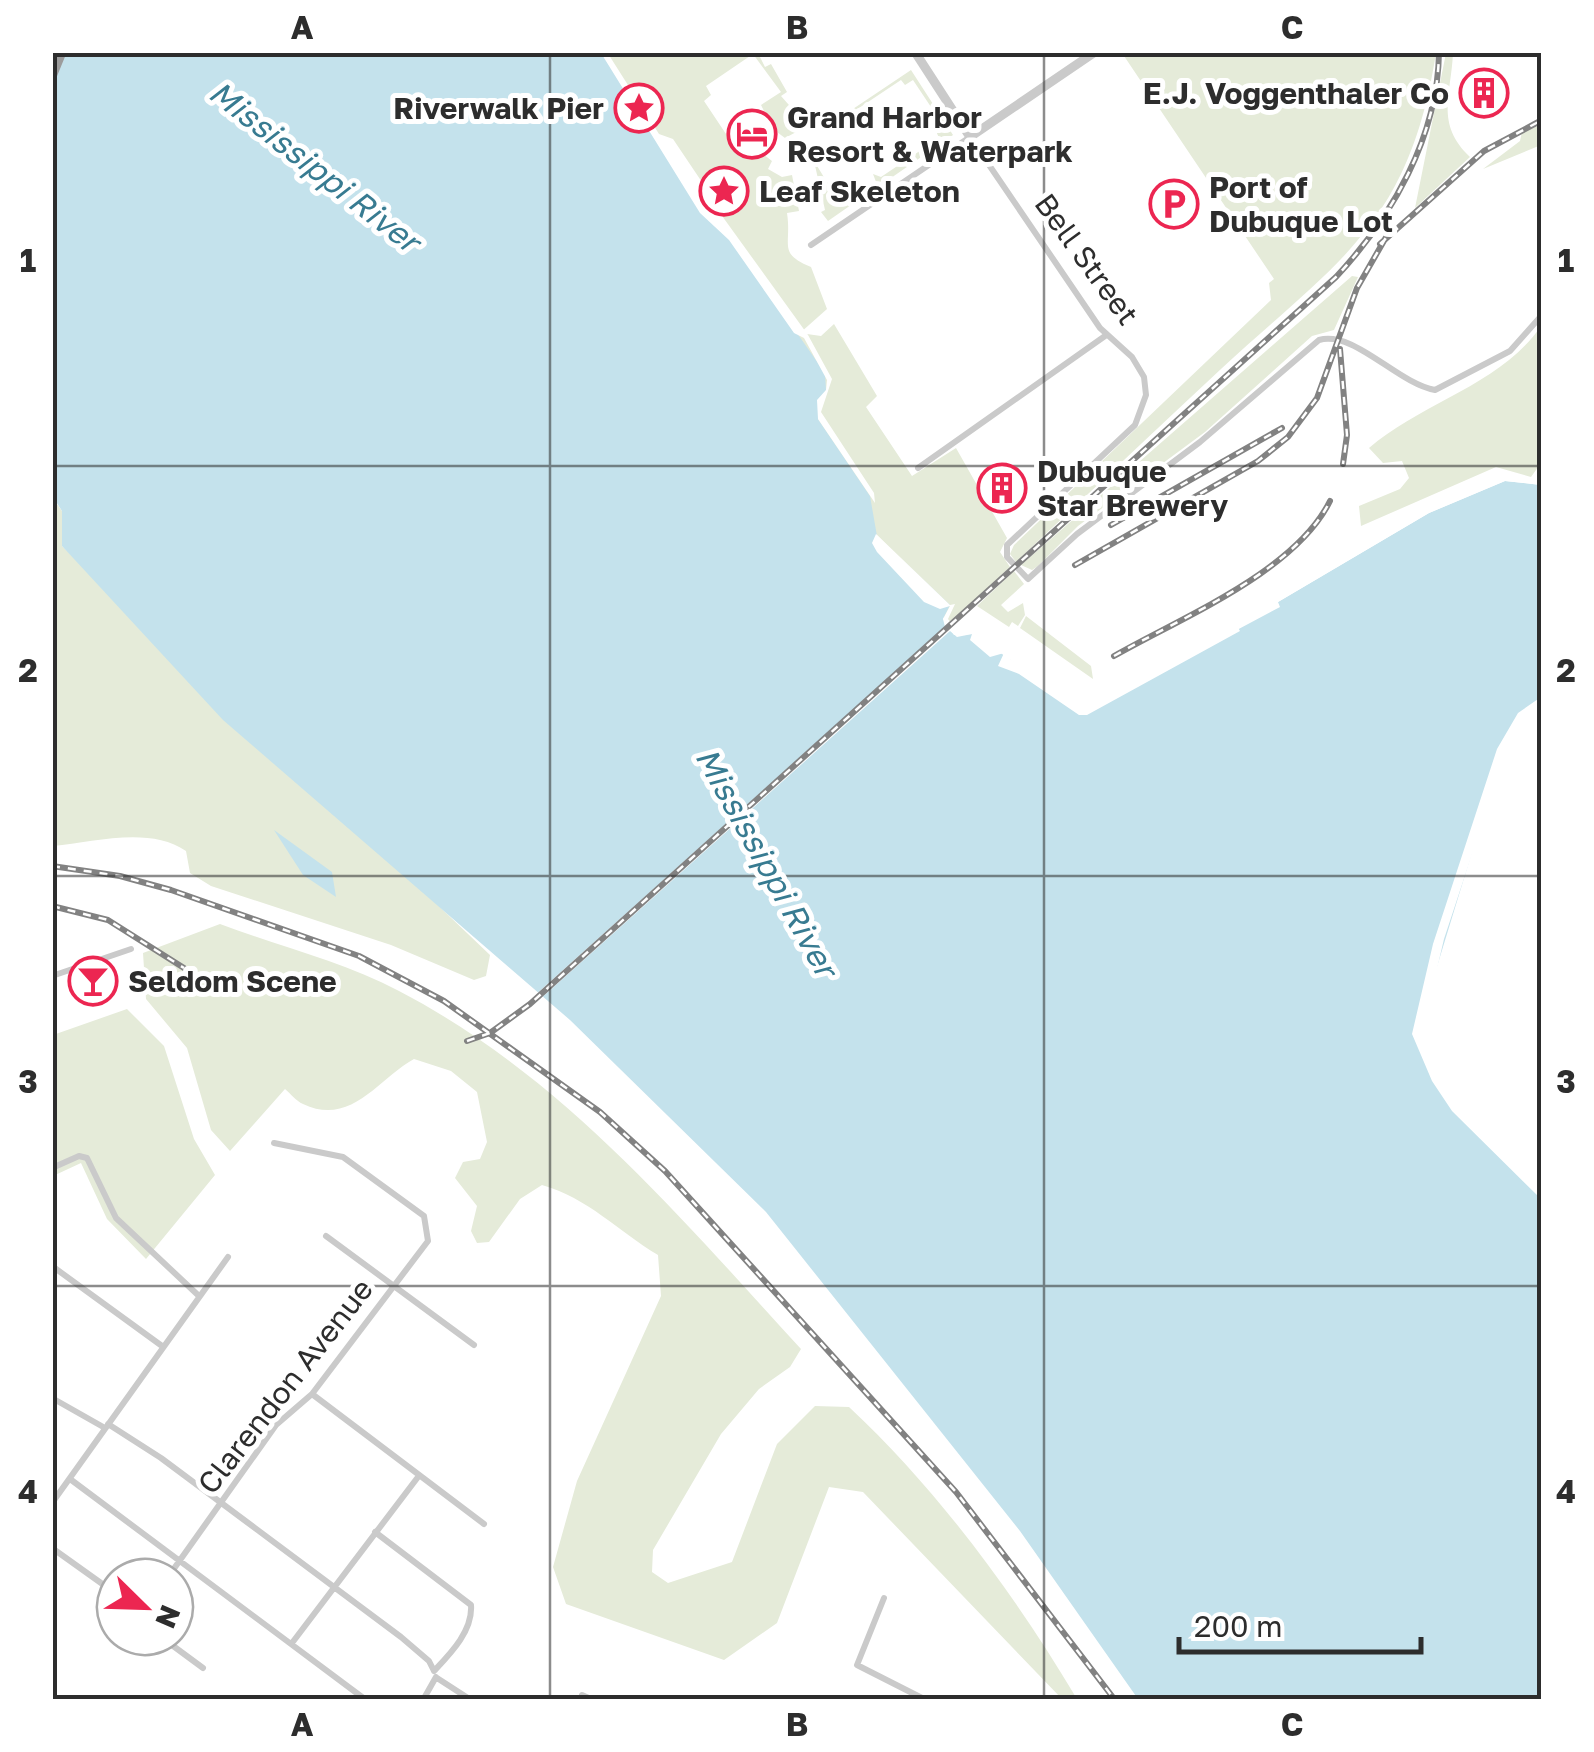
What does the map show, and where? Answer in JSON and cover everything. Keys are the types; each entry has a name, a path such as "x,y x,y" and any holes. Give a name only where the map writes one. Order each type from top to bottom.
{"highway":[{"path":"52,74 61,52"}],"street":[{"name":"Bell Street","path":"915,52 1105,336 1132,357 1144,377 1146,395 1135,425 1006,549 1025,578 1036,576 1076,534 1200,442 1318,340 1342,339 1418,385 1435,390 1510,351 1542,315"},
{"path":"811,246 1096,52"},
{"path":"918,468 1105,336"},
{"path":"52,976 131,949"},
{"name":"Clarendon Avenue","path":"183,1557 276,1425 312,1394 428,1240 427,1221 343,1157 274,1143"},
{"path":"52,1168 79,1156 92,1167 116,1218 199,1296"},
{"path":"326,1236 474,1346"},
{"path":"52,1503 228,1258"},
{"path":"52,1266 162,1346"},
{"path":"312,1394 484,1524"},
{"path":"52,1398 107,1426 222,1504 424,1654 435,1674 471,1700"},
{"path":"292,1643 418,1477"},
{"path":"70,1479 175,1557"},
{"path":"375,1532 471,1605 472,1615 455,1649 435,1674 423,1700"},
{"path":"52,1548 95,1579"},
{"path":"195,1572 366,1700"},
{"path":"884,1598 857,1666 926,1700"},
{"path":"188,1657 203,1668"},
{"path":"582,1694 593,1700"}],"green space":[{"path":"601,53 758,53 765,67 771,64 787,92 781,96 804,122 800,130 785,138 758,118 765,113 761,105 781,92 753,54 706,86 711,95 704,101 736,149 746,141 772,161 768,169 782,177 792,175 799,211 787,213 788,247 794,257 811,267 827,309 800,333 821,336 834,324 877,396 866,407 912,476 956,448 1007,538 1000,552 1010,567 946,626 939,598 864,522 663,146"},
{"path":"1122,53 1436,53 1424,112 1407,160 1387,200 1362,235 1333,267 1016,562 1010,554 1014,545 1271,300 1269,283 1274,279"},
{"path":"1446,53 1453,53 1449,121 1459,145 1470,157 1415,208"},
{"path":"911,70 953,135 878,187 873,174 881,177 939,138 936,131 943,125 913,80 905,85 901,80 841,120 841,129 835,121"},
{"path":"1541,125 1541,145 1483,169 1520,141 1522,132"},
{"path":"814,161 838,200 845,196 851,205 828,221 821,212 825,210"},
{"path":"1352,276 1358,277 1334,330 1312,336 1205,432 1078,526 1038,566 1032,570 1021,565"},
{"path":"1541,326 1541,463 1531,477 1496,467 1361,526 1359,506 1400,489 1409,478 1402,461 1383,463 1369,448 1505,363"},
{"path":"52,497 62,511 62,546 490,955 486,976 474,980 391,945 211,886 190,873 186,851 172,843 139,837 53,846"},
{"path":"1014,571 1024,584 1001,605 1008,612 1023,603 1025,615 1018,626 1012,622 1009,627 977,606"},
{"path":"1026,616 1091,666 1093,679 1020,628"},
{"path":"220,924 333,963 399,991 458,1025 513,1064 615,1152 801,1349 790,1367 759,1389 721,1434 653,1550 652,1572 668,1583 732,1562 777,1444 815,1406 849,1407 913,1473 973,1545 1028,1621 1077,1699 1062,1699 863,1492 829,1487 777,1623 724,1660 566,1604 553,1567 577,1481 661,1296 658,1255 588,1207 542,1185 520,1199 489,1242 477,1243 471,1231 477,1206 455,1178 463,1162 480,1159 487,1142 477,1092 451,1071 414,1059 363,1098 336,1109 303,1104 285,1089 230,1151 211,1130 187,1048 146,999 143,953"},
{"path":"127,1009 164,1046 194,1139 215,1175 146,1259 107,1219 81,1163 53,1176 53,1035"}],"water":[{"name":"Mississippi River","path":"52,53 601,53 825,373 826,390 818,419 870,496 877,536 950,605 943,619 954,635 973,634 1085,711 1280,607 1278,602 1429,513 1505,481 1541,485 1541,699 1510,728 1417,1032 1455,1107 1541,1196 1541,1699 1138,1699 1020,1531 766,1212 570,1020 223,720 62,546 62,511 53,497"},
{"path":"274,830 332,872 336,897 303,875"}],"pier":[{"path":"607,52 659,134 673,139 712,202 808,335 832,379 821,412 874,493 875,503 818,419 817,400 826,390 827,380 804,338 794,333 729,240 700,213 601,53"},
{"path":"1504,476 1542,480 1541,485 1505,481 1429,513 1278,602 1275,598 1426,509"},
{"path":"876,534 950,605 955,604 948,619 957,631 979,626 1001,649 1007,650 1010,659 1085,706 1234,621 1240,631 1087,715 1079,715 1019,674 998,666 1004,653 990,657 970,640 972,634 957,637 950,631 538,1001 533,997 945,627 943,619 950,606 940,609 924,602 877,552 872,543"},
{"path":"1541,697 1542,705 1523,717 1508,745 1444,939 1422,1032 1460,1104 1541,1188 1541,1199 1452,1111 1432,1081 1412,1034 1433,944 1497,749 1518,713"}],"railway":[{"path":"467,1041 490,1033 530,1004 1336,277 1376,228 1408,174 1430,115 1439,52"},
{"path":"1380,244 1484,151 1542,120"},
{"path":"1075,565 1258,461 1288,437 1317,398 1357,288 1389,232"},
{"path":"1340,349 1347,435 1343,464"},
{"path":"1111,525 1282,428"},
{"path":"1114,656 1264,571 1291,550 1330,501"},
{"path":"52,866 120,876 171,890 359,956 444,1001 600,1112 665,1171 956,1492 1115,1700"},
{"path":"52,906 108,920 184,968"}],"place":[{"name":"E.J. Voggenthaler Co","path":"1484,93"},
{"name":"Riverwalk Pier","path":"639,108"},
{"name":"Grand Harbor Resort & Waterpark","path":"752,134"},
{"name":"Leaf Skeleton","path":"724,191"},
{"name":"Port of Dubuque Lot","path":"1174,204"},
{"name":"Dubuque Star Brewery","path":"1002,488"},
{"name":"Seldom Scene","path":"93,981"}]}
